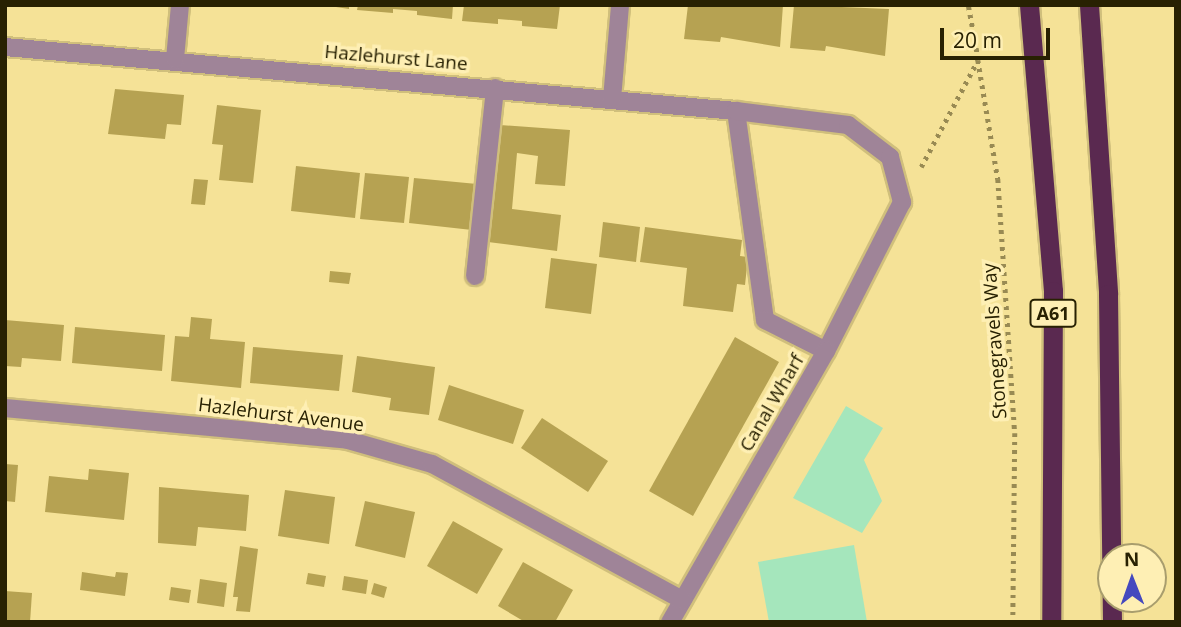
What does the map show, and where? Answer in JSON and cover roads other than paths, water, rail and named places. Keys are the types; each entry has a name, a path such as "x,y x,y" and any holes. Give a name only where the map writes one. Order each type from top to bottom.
{"highway":[{"name":"A61","path":"1029,5 1053,291 1051,622"},
{"path":"1089,5 1108,294 1111,622"}],"street":[{"path":"175,59 180,5"},
{"path":"612,99 620,5"},
{"name":"Hazlehurst Lane","path":"5,47 175,59 495,88 736,111 848,125 890,157 902,202"},
{"path":"475,276 495,88"},
{"path":"736,111 765,320 826,351"},
{"name":"Canal Wharf","path":"670,622 826,351 902,202"},
{"name":"Hazlehurst Avenue","path":"5,408 348,440 420,460 683,600"}]}
